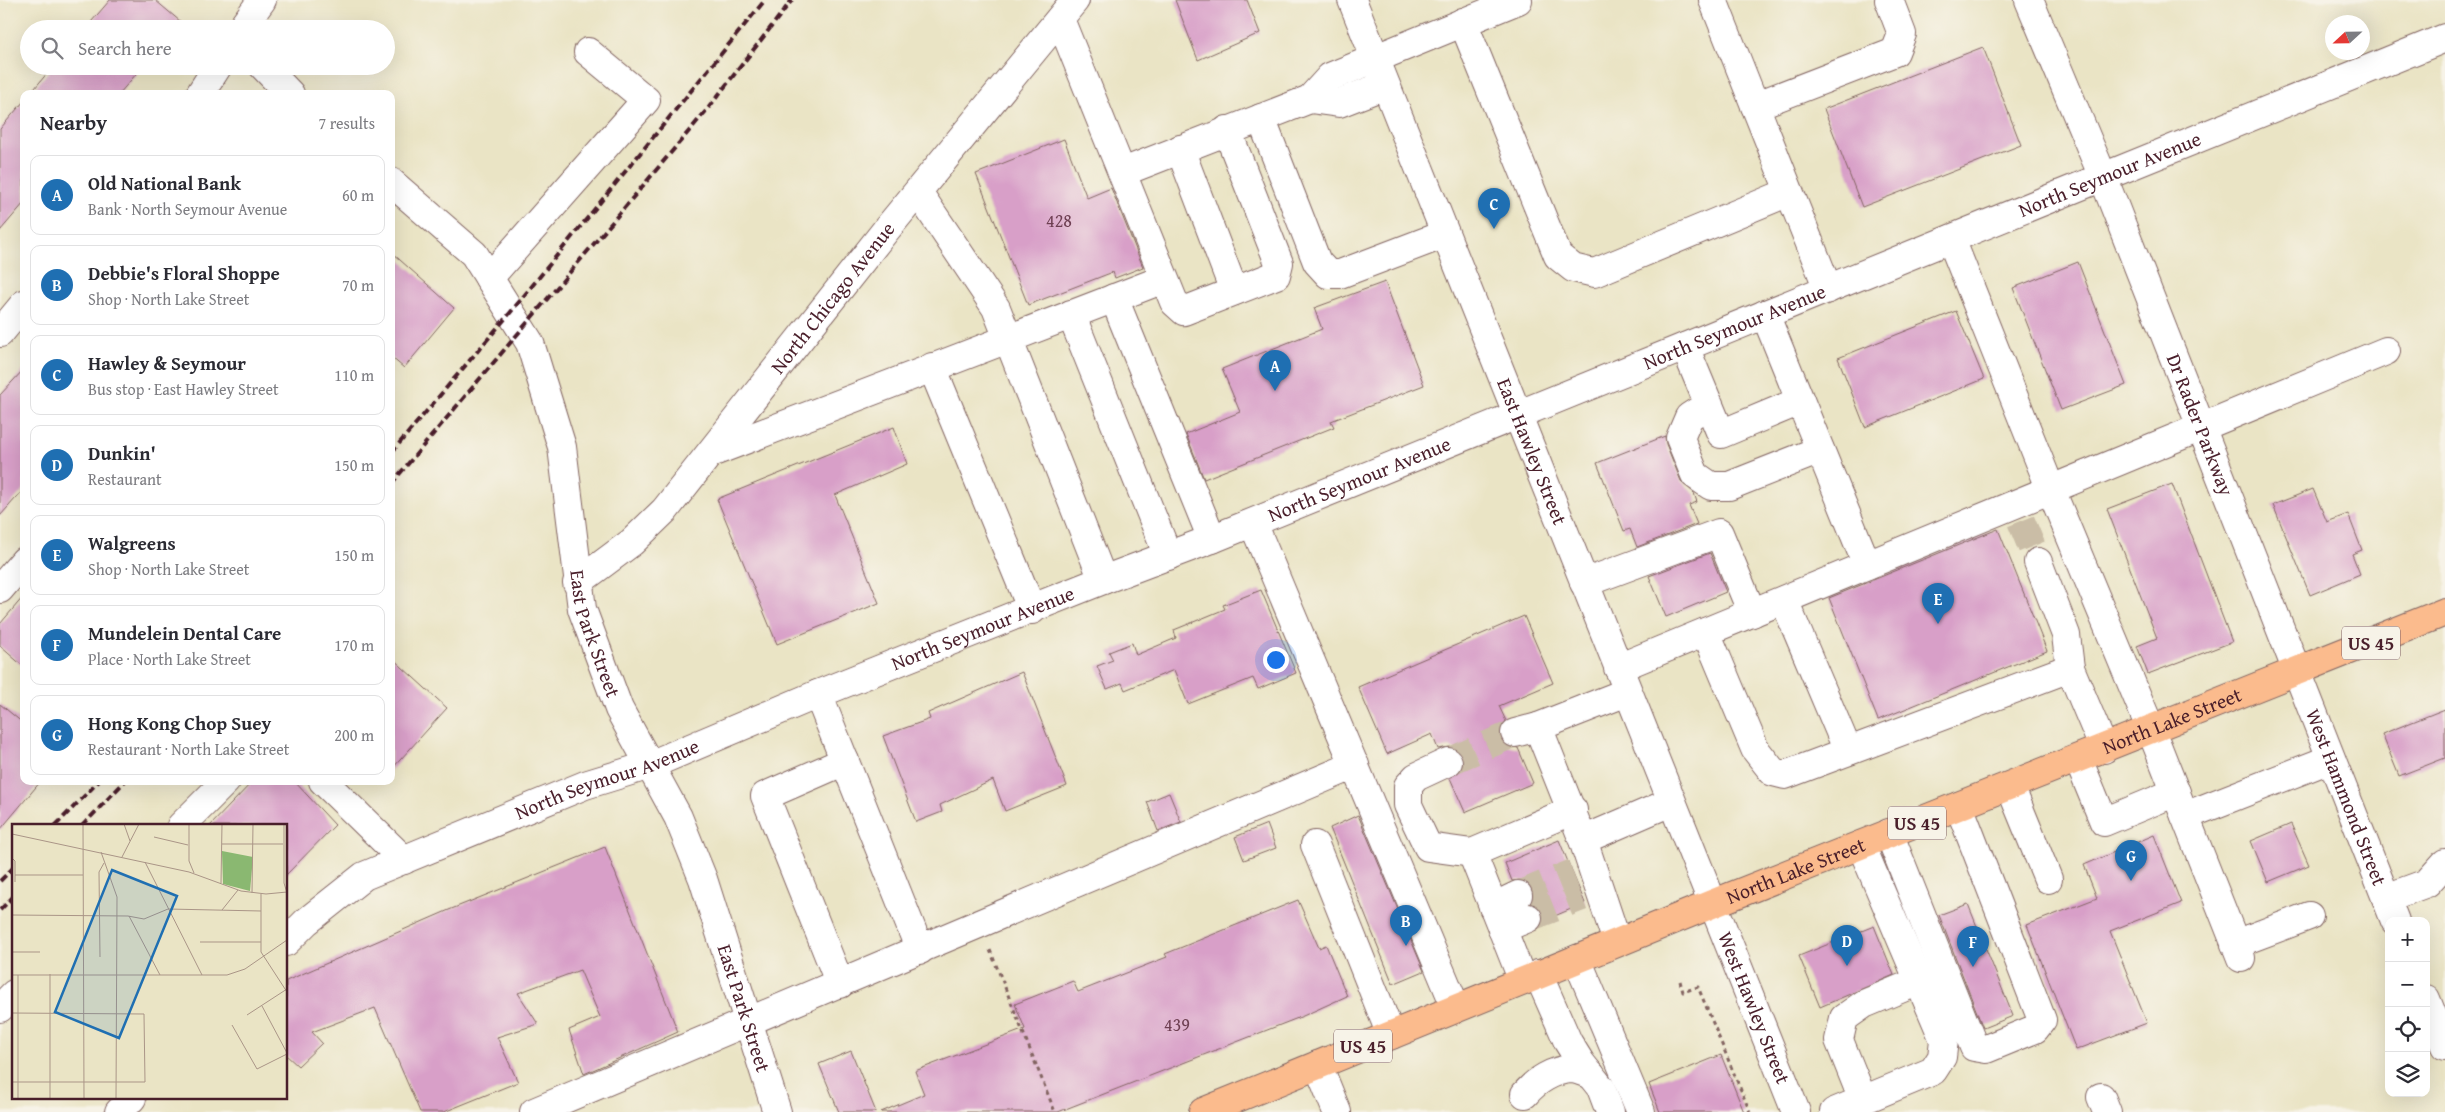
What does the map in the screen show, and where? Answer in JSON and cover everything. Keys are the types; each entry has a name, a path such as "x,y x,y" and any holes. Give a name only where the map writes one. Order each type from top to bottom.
{"main road":[{"name":"North Lake Street","path":"1203,1112 1617,942 2296,673 2445,612"}],"street":[{"path":"242,20 262,0"},
{"name":"East Hawley Street","path":"1352,0 1712,904"},
{"path":"1123,172 1310,99 1330,77 1518,0"},
{"path":"1713,0 1828,289"},
{"path":"1755,106 1895,52 1902,34 1889,0"},
{"name":"Dr Rader Parkway","path":"2029,0 2103,177 2296,673"},
{"path":"1068,10 1123,172 1164,279 1174,302 1184,311 1276,275 1279,263 1227,130"},
{"name":"North Chicago Avenue","path":"577,583 632,542 658,516 918,192 1068,10"},
{"path":"1463,22 1558,256 1573,268 1594,273 1790,192"},
{"name":"North Seymour Avenue","path":"288,940 306,922 364,876 585,785 650,765 818,694 1103,580 1212,540 2445,38"},
{"path":"489,278 646,100 588,52"},
{"path":"203,90 212,75"},
{"path":"272,75 286,90"},
{"path":"1310,99 1339,103 1386,84"},
{"path":"1261,118 1318,262 1328,274 1340,274 1445,234"},
{"path":"1180,149 1234,291"},
{"name":"East Park Street","path":"395,185 474,254 530,344 562,447 577,583 582,609 619,709 678,817 703,879 777,1112"},
{"path":"918,192 996,308 1103,580"},
{"path":"1952,239 2051,490 2181,804 2238,951 2309,916"},
{"path":"710,453 1164,279"},
{"path":"1114,298 1212,540"},
{"path":"0,333 20,309"},
{"path":"1071,314 1168,556"},
{"path":"1765,314 1867,565"},
{"path":"1685,347 1721,434 1800,401"},
{"path":"1617,942 1585,873 1573,810 1527,730 1623,680 1706,632 1867,565 2018,513 2051,490 2386,352"},
{"path":"932,368 1032,610"},
{"path":"1709,404 1689,417 1680,438 1695,475 1711,486 1729,486 1820,450"},
{"path":"1253,522 1456,1008"},
{"path":"1584,583 1719,533 1752,613"},
{"path":"2038,562 2066,635 2070,668 2104,749"},
{"path":"0,589 20,566"},
{"path":"1784,600 1848,751"},
{"path":"1706,632 1755,749 1772,772 1785,775 2070,668"},
{"name":"West Hammond Street","path":"2296,673 2391,910"},
{"path":"818,694 920,950"},
{"path":"2078,759 2104,822 2181,804 2330,759"},
{"path":"840,984 765,796 845,761"},
{"path":"1448,762 1416,777 1408,786 1408,805 1428,847 1472,853 1573,810"},
{"path":"534,1112 567,1106 749,1023 1355,765"},
{"path":"183,824 222,785"},
{"path":"327,785 404,860"},
{"path":"2010,786 2048,879"},
{"path":"1585,873 1671,802"},
{"path":"1889,834 1974,1047 1986,1048 2035,1029 2042,1020 1959,806"},
{"path":"1315,845 1390,1035"},
{"path":"1834,1112 1933,1071 1942,1057 1944,1040 1861,845"},
{"path":"1472,853 1498,918 1568,1042 1601,1088 1610,1112"},
{"path":"2391,910 2427,883 2445,863"},
{"name":"West Hawley Street","path":"1712,904 1796,1112"},
{"path":"1498,918 1523,907"},
{"path":"1577,959 1641,1112"},
{"path":"1863,1100 1839,1040 1844,1018 1864,1004 1919,981"},
{"path":"0,1008 12,996"},
{"path":"2429,1007 2445,1046"},
{"path":"1318,1065 1337,1112"},
{"path":"1525,1094 1535,1082 1556,1072 1572,1069 1591,1075"},
{"path":"119,1112 130,1100"}],"path":[{"path":"980,924 1055,1112"},
{"path":"1680,981 1683,992 1698,987 1750,1112"}],"building":[{"path":"110,0 155,0 179,20 93,20"},
{"path":"1175,0 1247,0 1260,33 1198,60"},
{"path":"1983,47 2021,145 1862,207 1824,109"},
{"path":"46,75 135,75 122,90 33,90"},
{"path":"20,106 20,208 0,231 0,129"},
{"path":"1064,139 1087,198 1111,188 1143,267 1115,278 1113,272 1028,305 976,174"},
{"path":"395,256 454,308 404,368 395,360"},
{"path":"2078,262 2126,385 2061,410 2013,288"},
{"path":"1385,282 1424,385 1331,421 1334,427 1204,479 1186,434 1240,412 1222,369 1322,329 1314,308"},
{"path":"1956,311 1984,379 1865,427 1838,358"},
{"path":"20,373 20,494 0,516 0,395"},
{"path":"894,427 907,464 835,495 879,603 777,644 717,499"},
{"path":"1665,436 1666,444 1681,481 1694,493 1697,502 1689,505 1697,524 1637,547 1630,529 1624,531 1597,463"},
{"path":"2172,484 2232,642 2148,674 2137,646 2157,638 2107,509"},
{"path":"2313,489 2327,522 2348,514 2362,550 2352,554 2360,574 2310,595 2273,505"},
{"path":"1998,529 2047,651 1878,720 1829,598"},
{"path":"1710,553 1726,592 1666,617 1649,576"},
{"path":"1261,590 1296,673 1258,689 1253,678 1188,704 1174,670 1125,690 1122,683 1107,689 1097,666 1113,660 1109,652 1132,643 1136,655 1176,638 1174,630 1225,609 1223,605"},
{"path":"20,601 20,664 0,646 0,624"},
{"path":"1524,616 1553,683 1499,706 1506,721 1500,728 1500,736 1504,744 1518,748 1533,783 1465,812 1450,778 1461,770 1464,763 1462,755 1450,747 1438,749 1432,734 1387,754 1358,687"},
{"path":"395,661 447,708 395,766"},
{"path":"1022,672 1067,786 1005,811 993,780 940,805 942,812 916,822 883,736 930,719 928,713"},
{"path":"0,704 20,721 20,785 38,785 0,830"},
{"path":"2445,709 2445,758 2399,776 2382,734"},
{"path":"249,785 298,785 335,825 288,873 288,824 212,824"},
{"path":"1169,793 1181,822 1158,831 1147,802"},
{"path":"1358,815 1424,971 1393,984 1330,828"},
{"path":"1267,824 1276,848 1244,860 1235,837"},
{"path":"2291,824 2309,865 2268,882 2251,841"},
{"path":"2154,835 2181,903 2110,931 2147,1023 2076,1050 2027,925 2097,898 2084,865"},
{"path":"1559,840 1585,903 1543,921 1542,911 1531,903 1534,896 1532,888 1526,882 1520,880 1512,881 1505,863"},
{"path":"605,847 678,1032 584,1074 569,1030 600,1017 580,970 518,993 538,1024 497,1037 518,1082 444,1112 420,1112 375,1008 312,1032 322,1043 298,1066 288,1057 288,980 449,910"},
{"path":"1298,900 1319,948 1326,945 1347,996 1303,1016 1058,1112 881,1112 924,1094 915,1071 1025,1029 1015,1004 1073,981 1078,992 1167,957 1165,954"},
{"path":"1968,904 2013,1016 1983,1028 1939,915"},
{"path":"1874,926 1894,975 1820,1007 1799,956"},
{"path":"851,1051 876,1112 839,1112 819,1064"},
{"path":"1721,1055 1744,1112 1660,1112 1649,1084"}],"tunnel":[{"path":"2021,521 2038,562"},
{"path":"1448,762 1515,733"},
{"path":"1518,895 1573,873"},
{"path":"1528,918 1582,897"}],"railway":[{"path":"395,448 510,313 765,0"},
{"path":"395,479 706,111 792,0"},
{"path":"57,824 95,785"},
{"path":"84,824 121,785"},
{"path":"0,881 12,869"},
{"path":"0,910 12,898"}],"place":[{"name":"Hawley & Seymour","path":"1494,229"},
{"name":"Old National Bank","path":"1275,391"},
{"name":"Walgreens","path":"1938,624"},
{"name":"Hong Kong Chop Suey","path":"2131,881"},
{"name":"Debbie's Floral Shoppe","path":"1406,946"},
{"name":"Dunkin'","path":"1847,966"},
{"name":"Mundelein Dental Care","path":"1973,967"}]}
